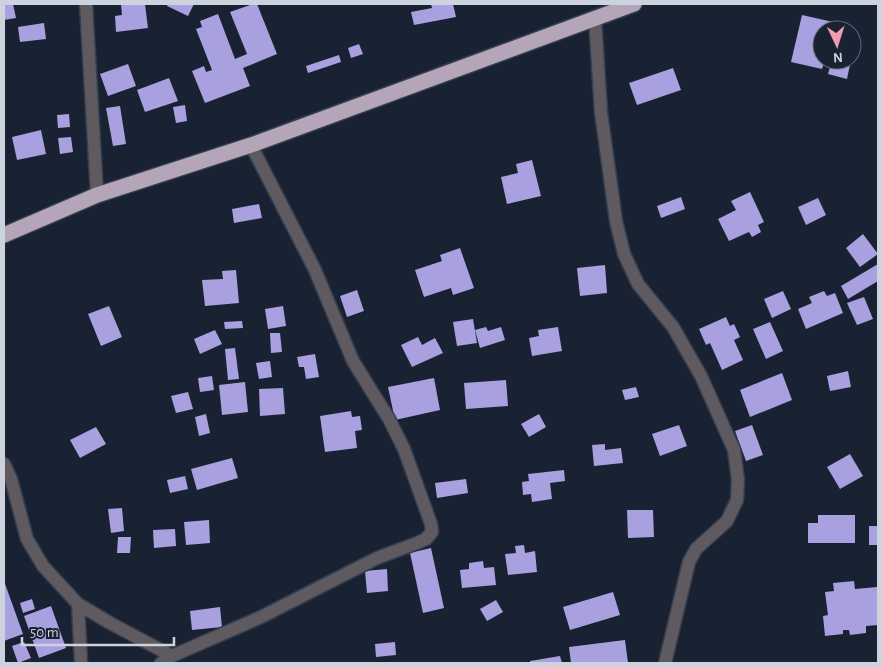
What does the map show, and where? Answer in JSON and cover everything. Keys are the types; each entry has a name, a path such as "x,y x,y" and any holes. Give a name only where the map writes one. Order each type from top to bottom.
{"highway":[{"path":"4,235 97,195 251,145 634,4"}],"street":[{"path":"86,4 97,195"},
{"path":"595,19 601,112 616,221 624,254 638,284 673,327 701,376 734,450 738,480 737,500 727,521 696,549 689,562 665,663"},
{"path":"161,663 172,656 261,618 377,558 417,544 426,539 432,532 431,524 404,449 389,419 353,361 315,270 251,145"},
{"path":"4,464 11,479 27,538 43,566 78,604 172,656"},
{"path":"78,604 80,663"}],"building":[{"path":"4,4 13,4 16,18 4,20"},
{"path":"121,4 145,4 148,28 116,32 115,16 122,15"},
{"path":"168,4 194,4 188,16 167,6"},
{"path":"257,4 277,54 243,68 250,86 205,103 192,71 204,66 206,72 212,70 196,29 202,27 200,21 218,14 235,59 247,54 230,12"},
{"path":"431,4 453,4 456,17 414,25 411,12 432,8"},
{"path":"802,15 824,20 812,20 812,67 791,62"},
{"path":"44,23 46,39 20,42 18,27"},
{"path":"359,44 363,54 351,58 348,48"},
{"path":"339,55 341,62 308,73 306,66"},
{"path":"128,64 136,86 108,96 100,74"},
{"path":"673,68 681,90 637,105 629,83"},
{"path":"829,70 849,70 847,79 828,74"},
{"path":"169,78 178,101 145,112 137,90"},
{"path":"185,105 187,121 176,123 173,107"},
{"path":"120,106 126,144 113,146 106,108"},
{"path":"69,114 70,127 58,128 57,115"},
{"path":"41,130 46,154 17,160 12,137"},
{"path":"71,137 73,152 60,154 58,138"},
{"path":"532,160 541,196 507,204 501,177 518,173 516,164"},
{"path":"750,192 764,222 758,225 761,232 752,237 749,232 729,241 718,219 736,210 731,201"},
{"path":"681,197 685,209 661,218 657,206"},
{"path":"818,198 826,215 806,225 798,207"},
{"path":"259,204 262,218 234,223 232,209"},
{"path":"863,234 878,254 860,267 846,248"},
{"path":"460,248 474,288 453,295 451,288 424,297 415,270 442,261 440,255"},
{"path":"878,264 878,281 848,299 841,286"},
{"path":"605,265 607,293 580,296 577,268"},
{"path":"236,270 239,303 205,306 202,280 223,279 222,271"},
{"path":"357,290 364,311 347,317 340,296"},
{"path":"783,291 791,309 772,318 764,299"},
{"path":"824,291 827,296 835,293 843,313 806,329 798,309 812,303 809,297"},
{"path":"864,297 873,319 857,325 847,303"},
{"path":"109,306 122,337 101,346 88,314"},
{"path":"283,306 286,326 268,329 265,309"},
{"path":"726,317 730,326 734,324 740,337 734,340 743,360 722,370 710,343 706,345 699,329"},
{"path":"473,319 477,343 457,346 453,322"},
{"path":"242,321 243,328 225,329 224,322"},
{"path":"770,322 783,351 766,359 753,329"},
{"path":"486,327 488,331 501,327 505,340 480,348 475,330"},
{"path":"558,327 562,351 532,356 529,338 539,336 538,330"},
{"path":"215,330 222,344 200,354 194,339"},
{"path":"270,333 280,333 282,352 271,353"},
{"path":"418,337 422,345 435,338 443,353 412,367 401,345"},
{"path":"235,348 239,379 228,380 225,349"},
{"path":"315,354 319,377 306,379 304,367 299,367 297,357"},
{"path":"270,361 272,377 259,379 256,363"},
{"path":"848,371 851,387 830,391 827,376"},
{"path":"782,373 792,400 750,417 740,390"},
{"path":"212,376 214,390 200,392 198,378"},
{"path":"434,378 440,410 395,420 388,387"},
{"path":"506,380 508,406 466,409 464,383"},
{"path":"245,382 248,412 222,415 219,385"},
{"path":"636,387 639,397 625,400 622,390"},
{"path":"283,388 285,414 260,416 259,389"},
{"path":"188,392 193,409 176,413 171,396"},
{"path":"351,411 352,417 360,416 362,430 355,431 357,448 325,452 320,416"},
{"path":"206,414 210,433 199,436 195,417"},
{"path":"539,414 546,427 529,437 521,424"},
{"path":"679,425 687,446 660,456 652,434"},
{"path":"752,425 763,455 746,461 735,431"},
{"path":"96,427 106,444 80,458 70,440"},
{"path":"605,444 605,450 621,448 623,463 594,466 592,445"},
{"path":"850,454 863,476 840,489 827,467"},
{"path":"232,458 238,478 197,490 191,469"},
{"path":"564,470 565,481 550,483 552,499 532,502 531,494 523,495 522,482 529,481 528,474"},
{"path":"185,476 188,489 170,493 167,480"},
{"path":"466,479 468,493 437,498 435,483"},
{"path":"122,508 124,531 111,533 108,509"},
{"path":"627,510 653,510 654,537 628,538"},
{"path":"818,515 855,515 855,543 808,543 808,523 818,523"},
{"path":"209,520 210,543 186,545 184,522"},
{"path":"869,526 878,526 878,545 869,545"},
{"path":"175,529 176,546 154,548 153,530"},
{"path":"118,537 131,537 130,553 117,553"},
{"path":"524,545 525,553 535,551 537,572 508,575 505,554 516,553 515,546"},
{"path":"431,548 444,608 423,613 410,553"},
{"path":"483,561 484,568 494,567 496,585 462,588 460,570 469,569 469,563"},
{"path":"387,569 388,591 367,593 365,571"},
{"path":"4,581 23,634 4,641"},
{"path":"854,581 855,589 877,587 878,625 866,626 866,633 850,635 849,630 843,630 843,634 825,636 823,616 828,615 825,592 834,591 833,583"},
{"path":"613,592 620,615 570,630 563,607"},
{"path":"32,599 35,609 23,613 20,603"},
{"path":"496,600 503,612 487,621 480,609"},
{"path":"51,606 66,648 39,658 24,616"},
{"path":"220,607 222,627 192,630 190,611"},
{"path":"625,640 628,663 571,663 569,647"},
{"path":"24,642 31,658 18,663 12,646"},
{"path":"395,642 396,655 376,657 375,644"},
{"path":"560,656 562,663 530,663 530,661"}]}
